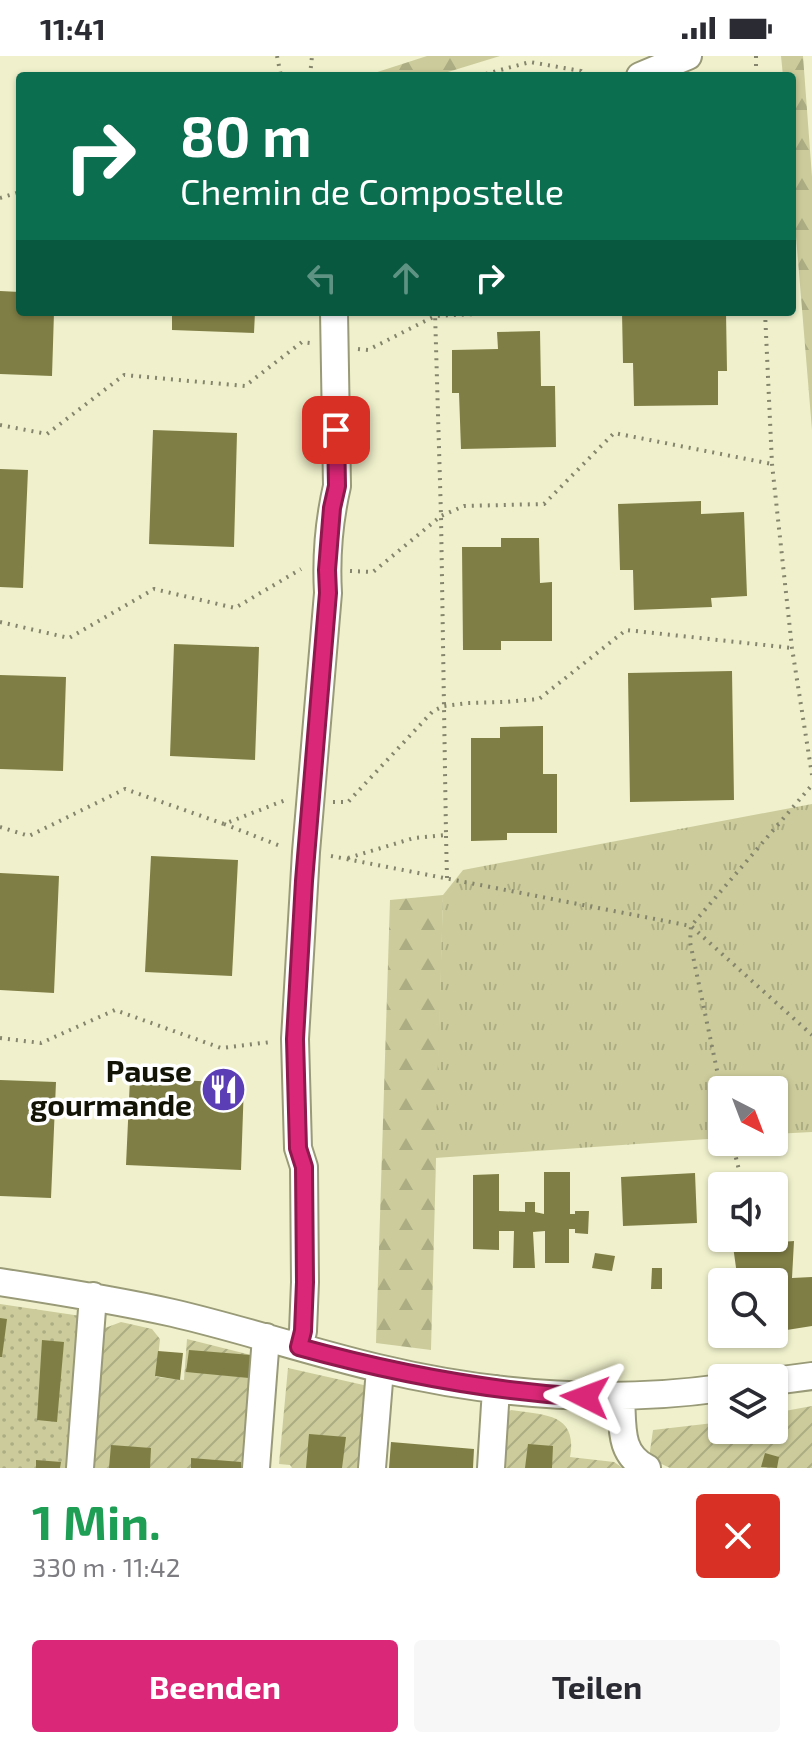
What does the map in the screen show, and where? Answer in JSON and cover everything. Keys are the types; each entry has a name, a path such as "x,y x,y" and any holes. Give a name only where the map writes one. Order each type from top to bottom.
{"street":[{"path":"650,72 688,56"},
{"path":"299,1347 303,1331 305,1282 304,1167 298,1148 295,1039 306,852 328,593 327,570 337,486 334,316"},
{"path":"0,1282 93,1296 174,1313 380,1369 496,1389 543,1395 621,1397 708,1390"},
{"path":"80,1468 93,1296"},
{"path":"256,1468 266,1337"},
{"path":"372,1468 380,1369"},
{"path":"788,1379 812,1376"},
{"path":"491,1468 496,1389"},
{"path":"621,1397 626,1447 629,1455 642,1466"}],"path":[{"path":"493,72 530,62 582,72"},
{"path":"368,350 431,316"},
{"path":"435,316 447,878"},
{"path":"765,316 772,464 792,648 812,775"},
{"path":"0,425 47,434 124,375 245,386 302,342 334,347"},
{"path":"0,622 69,638 154,589 235,608 302,568 373,572 441,516 464,506 544,504 614,433 772,464"},
{"path":"224,824 284,799 348,802 433,711 444,706 539,699 626,630 792,648"},
{"path":"718,1076 690,942 691,926 812,785"},
{"path":"0,827 29,836 125,789 276,845 691,926 812,1035"},
{"path":"345,859 414,838 446,835"},
{"path":"0,1038 41,1043 115,1010 221,1048 295,1039"}],"green space":[{"path":"427,56 500,56 448,72 377,72"},
{"path":"781,56 803,56 812,177 812,430 796,236 796,72 783,72"},
{"path":"812,804 812,1132 788,1133 788,1076 708,1076 708,1139 435,1158 443,895 463,870"},
{"path":"443,895 431,1350 376,1343 390,900"},
{"path":"0,1304 81,1316 73,1468 0,1468"},
{"path":"121,1322 152,1329 160,1339 156,1377 184,1380 187,1339 251,1355 249,1378 257,1379 250,1468 87,1468 97,1331"},
{"path":"288,1368 368,1386 361,1468 292,1468 279,1464"},
{"path":"812,1406 812,1468 670,1468 649,1458 653,1430 708,1424 708,1444 788,1444 788,1410"},
{"path":"511,1410 546,1415 564,1424 571,1443 570,1457 614,1462 623,1468 499,1468 504,1415"}],"building":[{"path":"0,291 16,292 16,316 54,316 52,376 0,374"},
{"path":"172,316 255,316 254,333 172,330"},
{"path":"622,316 726,316 727,371 718,371 718,405 634,406 633,363 623,363"},
{"path":"540,331 541,386 555,386 556,447 461,449 459,393 452,393 452,350 498,349 497,332"},
{"path":"153,430 237,433 234,547 149,544"},
{"path":"0,469 28,470 23,588 0,587"},
{"path":"701,501 701,514 744,512 747,596 711,598 712,607 634,610 633,570 620,570 618,504"},
{"path":"501,538 539,538 540,583 552,582 552,641 501,641 501,650 463,650 462,547 501,547"},
{"path":"174,644 259,647 255,760 170,756"},
{"path":"732,671 734,800 630,802 628,673"},
{"path":"0,675 66,677 63,771 0,769"},
{"path":"543,726 543,774 557,774 557,833 507,833 507,840 471,841 471,738 500,738 500,727"},
{"path":"151,856 238,860 232,976 145,972"},
{"path":"0,873 59,876 54,993 0,990"},
{"path":"130,1078 244,1083 241,1170 126,1165"},
{"path":"0,1080 56,1082 51,1198 0,1196"},
{"path":"544,1172 570,1172 570,1214 589,1211 588,1234 569,1229 569,1263 545,1263 545,1231 533,1232 535,1268 513,1268 514,1231 499,1231 499,1250 473,1249 473,1175 499,1174 499,1211 525,1212 525,1202 535,1202 535,1212 544,1214"},
{"path":"695,1173 697,1223 623,1226 621,1177"},
{"path":"788,1241 794,1241 792,1278 812,1277 812,1326 788,1330 788,1268 736,1268 734,1252 788,1252"},
{"path":"595,1253 615,1256 612,1271 592,1268"},
{"path":"652,1268 662,1268 662,1289 651,1289"},
{"path":"0,1318 7,1319 2,1357 0,1357"},
{"path":"42,1340 64,1342 57,1422 37,1420"},
{"path":"189,1350 251,1355 249,1378 186,1372"},
{"path":"158,1351 183,1353 180,1380 155,1376"},
{"path":"309,1434 346,1437 342,1468 306,1468"},
{"path":"391,1442 474,1449 473,1468 389,1468"},
{"path":"528,1444 553,1446 552,1468 525,1468"},
{"path":"111,1445 151,1448 150,1468 109,1468"},
{"path":"765,1453 779,1457 777,1468 761,1467"},
{"path":"191,1458 241,1462 241,1468 191,1468"},
{"path":"36,1460 61,1462 60,1468 36,1468"}],"place":[{"name":"Pause gourmande","path":"223,1089"}],"route":[{"path":"336,430 337,486 327,570 328,593 304,881 295,1039 298,1148 304,1167 305,1282 303,1331 299,1347 380,1369 446,1381 543,1395 585,1397"}]}
